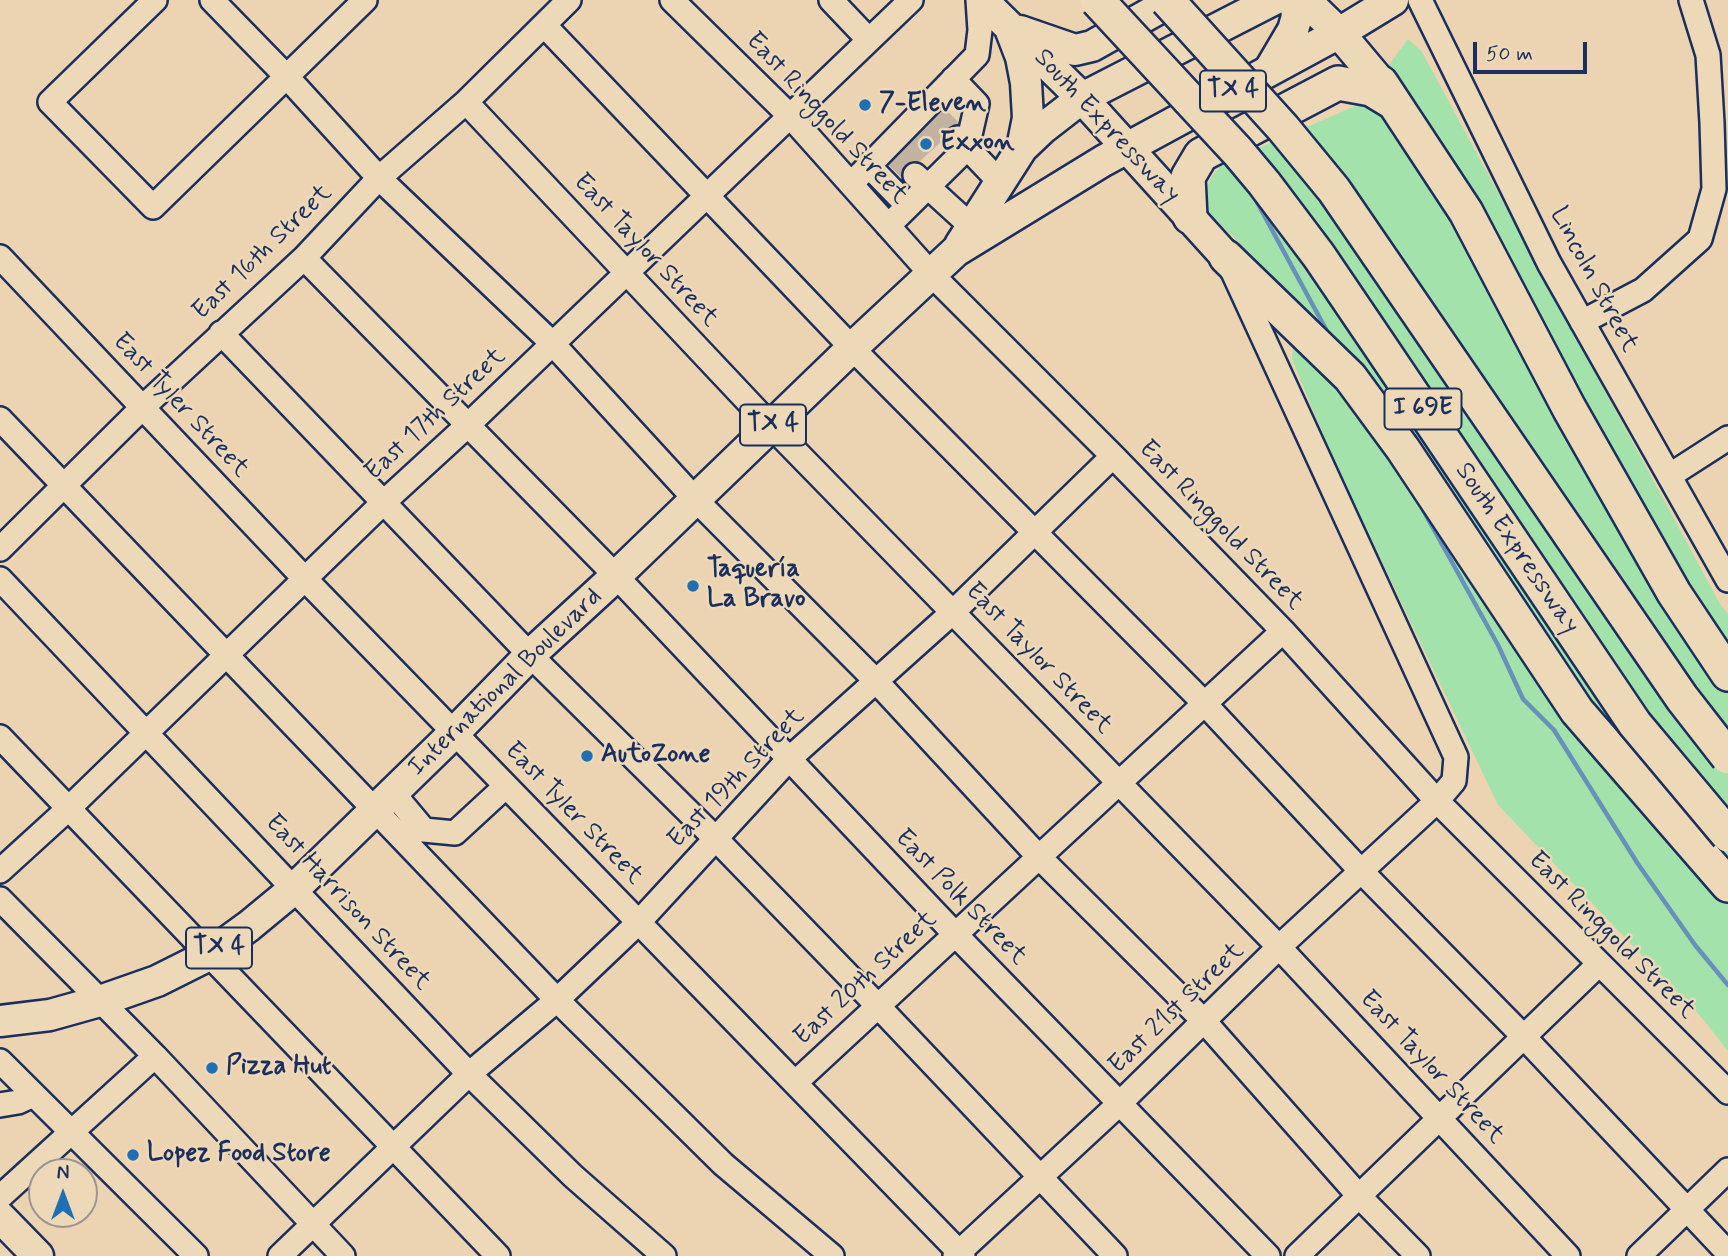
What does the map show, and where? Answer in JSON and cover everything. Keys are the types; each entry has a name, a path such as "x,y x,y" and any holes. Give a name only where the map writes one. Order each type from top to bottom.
{"highway":[{"name":"South Expressway","path":"1097,0 1264,183 1364,321 1636,724 1728,835"},
{"name":"South Expressway","path":"1167,0 1283,128 1334,190 1674,688 1728,757"},
{"path":"1190,217 1188,177 1201,155 1338,83 1382,92 1465,212 1582,431 1674,593 1728,674"},
{"path":"1226,257 1350,377 1403,449 1577,711 1728,885"}],"main road":[{"name":"South Expressway","path":"980,0 1082,98 1226,257"},
{"path":"1010,27 1075,50 1092,46 1174,0"},
{"name":"International Boulevard","path":"0,1021 50,1015 157,981 209,955 250,926 295,888 530,655 932,275 964,239 1022,148 1042,129 1082,98 1273,0"},
{"path":"1268,72 1293,30 1297,16 1295,0"},
{"path":"1305,0 1339,33 1382,92"},
{"name":"International Boulevard","path":"964,239 1339,33 1393,0"},
{"path":"1010,27 1021,57 1026,83 1028,118 1022,148"},
{"path":"0,1217 38,1256"}],"street":[{"path":"155,0 50,102 153,207 365,0"},
{"path":"212,0 379,178 552,343 695,499 876,681 1038,856 1204,1021 1359,1196 1419,1256"},
{"name":"East 16th Street","path":"0,549 143,407 304,258 379,178 466,102 569,0"},
{"name":"East Ringgold Street","path":"672,0 790,116 932,275 1283,631 1437,801 1728,1092"},
{"path":"831,0 869,40"},
{"name":"East 17th Street","path":"0,871 68,809 384,502 468,425 911,0"},
{"path":"850,184 911,130 953,79 977,55 980,0"},
{"name":"Lincoln Street","path":"1420,0 1549,263 1728,580"},
{"path":"1582,322 1643,290 1700,239 1714,189 1720,122 1708,55 1691,0"},
{"path":"544,25 852,348 1204,703 1360,871 1524,1037 1728,1253"},
{"path":"888,226 908,206 942,161 977,104 953,79"},
{"name":"East Taylor Street","path":"466,102 772,427 1279,947 1568,1256"},
{"path":"942,161 999,181"},
{"path":"942,161 964,239"},
{"path":"869,166 908,206"},
{"name":"East Tyler Street","path":"0,257 305,579 959,1255"},
{"name":"East 21st Street","path":"959,1255 1119,1104 1279,947 1437,801 1454,780 1456,757 1226,257"},
{"name":"East Polk Street","path":"304,258 616,576 955,934 1268,1256"},
{"path":"221,333 530,655 716,839 878,1006 1115,1256"},
{"path":"0,419 226,655 384,801 556,1000 723,1164 832,1256"},
{"path":"1669,476 1728,438"},
{"name":"East 19th Street","path":"280,1256 469,1073 556,1000 639,922 789,759 953,612 1113,456"},
{"name":"East Harrison Street","path":"0,579 469,1073 573,1176 664,1256"},
{"name":"East 20th Street","path":"795,1083 1283,631"},
{"path":"0,737 498,1256"},
{"path":"384,801 425,830 455,833 506,786"},
{"path":"0,899 155,1056 343,1256"},
{"path":"1297,1256 1599,964"},
{"path":"0,1197 155,1056"},
{"path":"0,1060 17,1100"},
{"path":"0,1082 17,1100 71,1132 196,1256"},
{"path":"1639,1256 1728,1170"}],"green space":[{"path":"1408,39 1422,52 1720,604 1728,614 1728,1051 1703,1019 1498,805 1332,457 1292,359 1297,300 1206,210 1206,191 1211,178 1222,164 1360,104"}],"waterway":[{"path":"1252,193 1328,333"},
{"path":"1418,501 1498,645 1523,699 1554,730 1638,864 1695,945 1728,985"}],"tunnel":[{"path":"935,115 956,136"},
{"path":"923,127 944,148"},
{"path":"909,140 929,161"},
{"path":"894,154 915,175"}],"place":[{"name":"7-Eleven","path":"865,105"},
{"name":"Exxon","path":"926,144"},
{"name":"Taquería La Bravo","path":"693,586"},
{"name":"AutoZone","path":"587,756"},
{"name":"Pizza Hut","path":"212,1068"},
{"name":"Lopez Food Store","path":"133,1155"}]}
